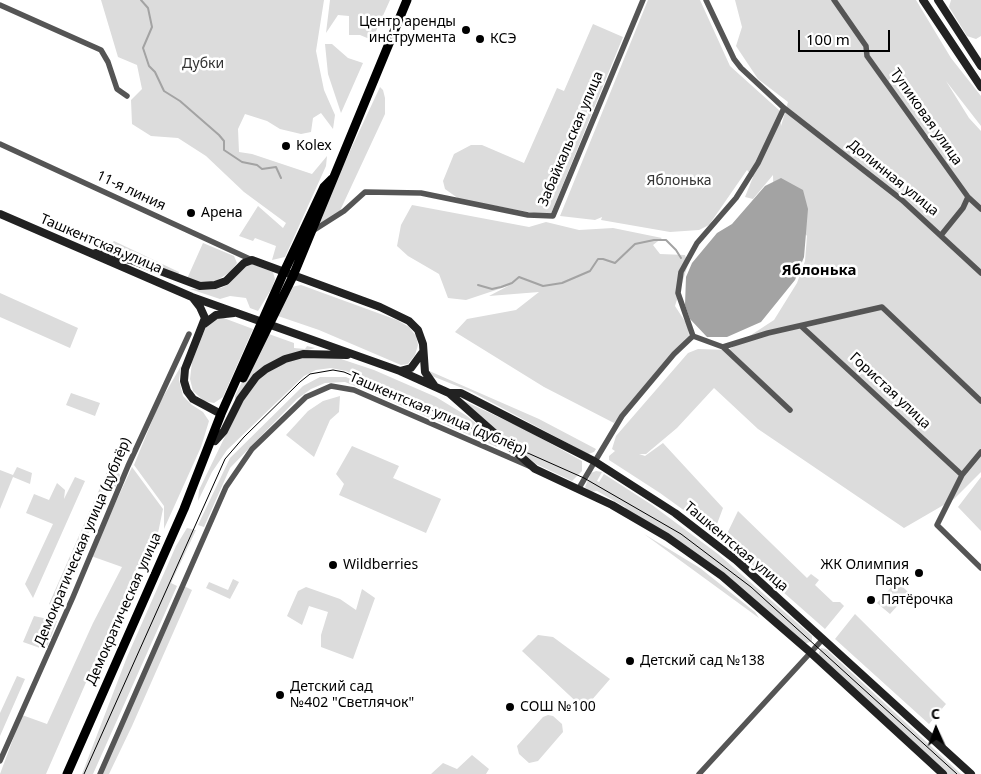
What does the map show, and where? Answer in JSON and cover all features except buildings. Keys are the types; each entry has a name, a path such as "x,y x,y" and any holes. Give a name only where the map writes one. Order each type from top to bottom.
{"main road":[{"name":"Демократическая улица","path":"206,455 215,441 242,380 293,276 331,188 332,179 407,0"},
{"path":"923,0 981,87"},
{"path":"938,0 981,66"},
{"name":"Демократическая улица","path":"67,774 284,272 324,187 332,179"},
{"name":"Ташкентская улица","path":"0,214 192,297 400,371 450,393 535,469 612,505 682,548 722,576 810,652 943,774"},
{"path":"90,253 131,260 200,286 215,285 226,281 244,263 252,260 380,307 409,321 418,330 424,344 425,372 435,386"},
{"path":"192,297 204,313 204,324 185,369 184,381 187,392 193,399 222,414"},
{"path":"204,324 216,315 236,313"},
{"path":"400,371 411,368 423,351"},
{"path":"215,441 224,432 240,399 250,385 266,369 278,362 294,356 316,353 363,358"},
{"name":"Ташкентская улица","path":"450,393 461,393 594,461 675,513 736,560 971,774"}],"street":[{"name":"Забайкальская улица","path":"310,233 344,211 365,192 420,192 528,215 553,216 643,0"},
{"name":"Долинная улица","path":"706,0 734,60 784,108 870,173 942,234 981,273"},
{"name":"Тупиковая улица","path":"834,0 866,46 867,56 968,197 981,209"},
{"path":"0,5 101,50 108,62 117,89 127,96"},
{"path":"693,336 678,293 681,272 697,244 730,208 758,164 784,108"},
{"name":"11-я линия","path":"0,144 252,260"},
{"path":"942,234 963,208 968,197"},
{"path":"723,347 768,333 882,307 981,401"},
{"name":"Гористая улица","path":"800,326 962,475"},
{"name":"Демократическая улица (дублёр)","path":"0,761 73,597 128,466 189,334"},
{"path":"693,336 723,347 790,410"},
{"path":"578,488 609,434 635,399 674,354 693,336"},
{"name":"Ташкентская улица (дублёр)","path":"100,774 187,579 205,532 238,466 272,428 306,397 331,386 354,390 535,469"},
{"path":"981,452 962,475 937,526 981,568"},
{"path":"699,774 823,639"}],"green space":[{"name":"Дубки","path":"101,0 324,0 316,51 324,90 335,115 333,129 321,113 313,118 311,132 301,134 280,129 267,121 245,114 238,129 239,152 252,154 312,174 327,156 326,166 285,257 272,260 276,246 255,238 253,241 239,236 258,206 283,228 286,223 244,192 206,156 178,138 151,136 132,124 131,100 142,89 137,65 118,57"},
{"path":"330,0 390,0 372,40 360,35 349,35 349,16 338,15 326,33"},
{"path":"648,0 700,0 730,66 780,111 781,126 788,102 758,79 736,46 742,27 735,0 916,0 951,58 981,96 981,126 946,81 969,118 981,131 981,472 954,499 904,528 758,429 714,388 677,428 646,454 639,454 645,456 663,443 723,508 714,532 660,493 609,460 609,456 615,451 612,449 616,436 688,353 698,349 728,350 774,320 797,283 805,261 807,236 799,225 774,211 773,175 753,199 745,197 753,177 747,170 709,225 699,230 670,232 601,220 602,217 595,220 560,216"},
{"path":"951,0 981,0 981,36 976,39 967,36 949,7"},
{"path":"593,24 623,37 550,216 459,199 445,189 443,181 454,154 471,145 482,145 524,163 557,88 564,91"},
{"path":"325,44 332,44 348,58 363,63 341,113 328,74"},
{"path":"380,87 385,98 385,114 338,215 314,228"},
{"path":"412,205 529,227 546,222 579,230 613,228 662,238 653,245 660,254 685,255 688,264 675,306 688,326 689,337 614,423 544,387 455,332 467,319 516,310 539,292 489,296 508,286 466,300 448,298 439,274 408,256 397,246 401,225"},
{"path":"114,241 179,272 178,275 128,256 104,250"},
{"path":"203,243 234,256 237,263 230,272 216,281 201,284 186,281"},
{"path":"252,264 273,272 275,279 272,288 258,311 250,308 246,298 230,296 220,299 190,289 221,288 229,284 246,265"},
{"path":"301,285 397,320 409,327 416,336 418,345 415,355 408,364 401,365 319,330 275,315 291,287"},
{"path":"0,293 78,328 70,348 0,317"},
{"path":"221,317 253,329 223,397 214,403 204,401 193,391 190,379 192,362 208,322"},
{"path":"266,333 294,343 294,348 305,349 307,346 315,348 284,357 246,385 235,401 235,396"},
{"path":"320,355 341,359 374,370 436,397 467,416 497,441 346,371 331,368 316,370 304,376 227,450 212,472 198,501 199,490 250,385 285,359"},
{"path":"181,366 179,380 183,396 203,412 209,421 201,447 164,529 164,506 134,465 159,404"},
{"path":"427,370 539,419 596,449 588,454 472,392 432,376"},
{"path":"320,377 346,377 496,443 497,447 345,382 325,383 311,389 297,399 230,468 204,527 198,525 230,458 303,386"},
{"path":"71,393 100,403 95,416 66,405"},
{"path":"340,396 339,412 330,420 314,457 286,435 308,411 323,401"},
{"path":"458,398 526,430 582,461 582,471 572,481 536,464"},
{"path":"352,446 399,466 393,478 441,499 426,533 339,495 344,484 336,474"},
{"path":"110,465 117,469 120,475 114,491 111,491 109,480 105,479 110,486 55,607 49,604"},
{"path":"17,467 32,473 30,484 13,477 0,509 0,470 13,475"},
{"path":"132,467 163,509 158,533 112,623 46,774 0,774 22,715 47,724 93,623 122,567 91,556"},
{"path":"596,471 602,472 597,481 599,482 604,474 652,505 718,554 812,636 812,641 802,645 743,591 627,511 625,507 597,491 590,492 585,487 591,473"},
{"path":"75,477 85,481 33,598 25,584 53,524 26,513 34,494 49,500 57,483 65,490 64,499"},
{"path":"981,477 981,531 958,507"},
{"path":"738,511 807,578 811,574 819,580 815,585 833,602 840,602 844,606 825,629 724,540"},
{"path":"187,528 196,530 171,583 177,586 93,774 82,774 127,657 176,546"},
{"path":"644,534 700,568 755,612 759,618"},
{"path":"233,579 239,582 230,599 206,588 209,582 228,590"},
{"path":"897,581 909,593 890,614 877,603"},
{"path":"184,586 192,590 132,726 109,774 100,774"},
{"path":"306,587 340,599 356,610 362,589 375,598 353,659 321,647 321,635 328,612 309,606 302,625 287,616 298,591"},
{"path":"855,614 946,704 929,724 835,639"},
{"path":"34,616 57,621 47,647 40,648 23,642"},
{"path":"538,635 553,637 610,679 584,709 522,651"},
{"path":"821,648 826,649 961,774 946,774 818,655"},
{"path":"17,676 25,679 0,736 0,713"},
{"path":"553,716 562,724 563,732 538,761 529,763 519,754 517,746 543,717"},
{"path":"472,755 489,769 486,774 431,774 443,763 457,769"}],"shaded area":[{"path":"781,178 803,190 808,209 804,257 795,280 761,322 727,337 707,337 690,319 685,305 686,277 692,263 717,233 732,224 765,186"}],"waterway":[{"path":"141,0 148,8 152,27 143,48 149,66 155,72 164,91 180,101 219,135 224,141 224,150 242,162 257,165 262,169 276,167 281,178"},
{"path":"478,285 492,289 512,283 519,277 543,286 562,283 590,271 598,259 615,263 635,244 654,240 666,240 681,258"}],"tram line":[{"path":"84,774 225,459 244,437 300,382 310,374 333,370 344,372 377,386 584,478 681,534 751,587 957,774"}],"place":[{"name":"Центр аренды инструмента","path":"466,30"},
{"name":"КСЭ","path":"480,39"},
{"name":"Kolex","path":"286,146"},
{"name":"Арена","path":"191,213"},
{"name":"Wildberries","path":"333,565"},
{"name":"ЖК Олимпия Парк","path":"919,573"},
{"name":"Пятёрочка","path":"871,600"},
{"name":"Детский сад №138","path":"630,661"},
{"name":"Детский сад №402 \"Светлячок\"","path":"280,695"},
{"name":"СОШ №100","path":"510,707"}],"district":[{"name":"Яблонька","path":"819,271"}]}
